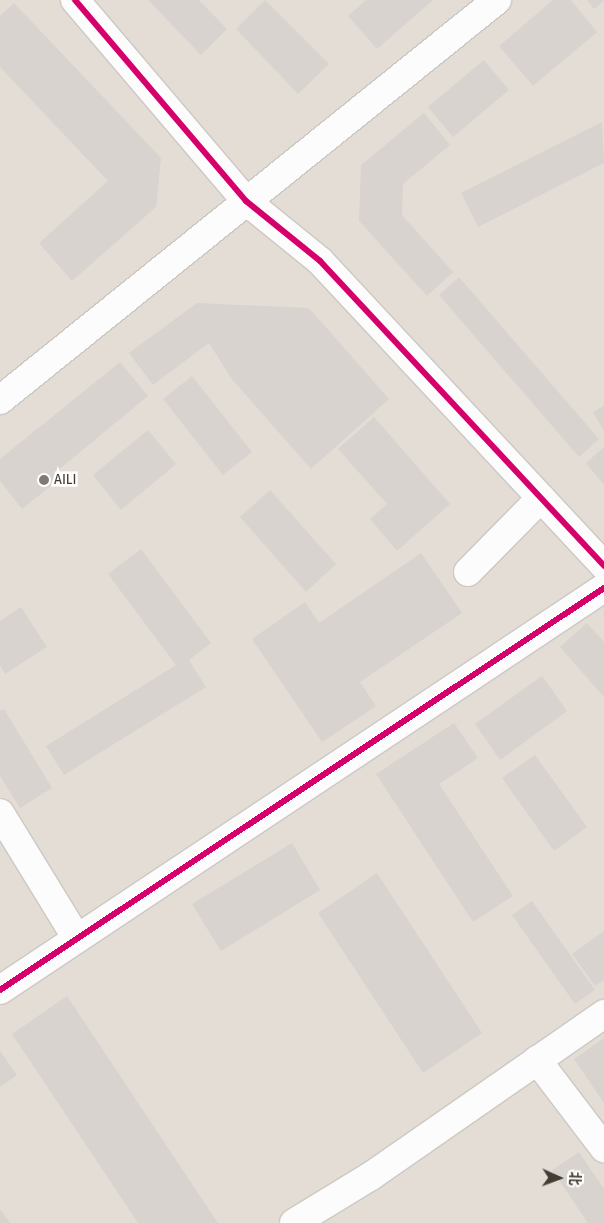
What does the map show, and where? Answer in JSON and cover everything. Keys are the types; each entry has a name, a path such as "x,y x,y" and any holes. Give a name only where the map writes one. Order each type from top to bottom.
{"street":[{"path":"74,0 246,201 320,262 604,566"},
{"path":"0,400 497,0"},
{"path":"468,572 541,498"},
{"path":"0,990 76,937 604,588"},
{"path":"0,813 76,937"},
{"path":"302,1221 371,1176 604,1014"},
{"path":"537,1060 604,1148"}],"shaded area":[{"path":"0,0 604,0 604,1223 0,1223"}],"building":[{"path":"148,0 199,0 227,29 201,55"},
{"path":"265,0 329,64 298,94 236,29"},
{"path":"366,0 433,0 377,49 348,16"},
{"path":"553,0 571,0 597,32 533,86 499,46"},
{"path":"587,0 604,0 604,1 594,9"},
{"path":"14,3 161,158 156,207 72,281 39,243 108,181 0,67 0,16"},
{"path":"484,60 509,90 453,137 428,107"},
{"path":"424,113 450,145 403,184 402,215 453,272 427,296 359,221 361,165"},
{"path":"602,122 604,163 478,227 461,193"},
{"path":"459,277 599,439 579,457 439,295"},
{"path":"197,303 309,308 389,399 311,469 231,378 209,343 153,385 129,353"},
{"path":"120,362 148,396 57,471 62,477 22,509 0,481 0,459"},
{"path":"192,376 252,452 223,475 163,399"},
{"path":"604,406 604,431 593,412"},
{"path":"374,417 450,504 397,551 370,519 387,504 338,449"},
{"path":"148,430 176,464 121,510 93,475"},
{"path":"604,447 604,485 586,463"},
{"path":"270,490 336,564 306,592 240,517"},
{"path":"141,549 211,643 189,660 206,687 64,775 46,746 176,665 108,574"},
{"path":"421,553 462,613 360,682 376,706 322,742 252,639 305,602 319,623"},
{"path":"21,607 47,647 5,674 0,665 0,621"},
{"path":"587,623 604,642 604,697 560,647"},
{"path":"542,676 567,711 500,760 475,724"},
{"path":"4,709 52,788 20,808 0,776 0,711"},
{"path":"454,723 478,758 439,784 513,896 473,922 376,774"},
{"path":"535,755 587,827 554,851 502,778"},
{"path":"292,843 320,890 221,951 192,904"},
{"path":"377,873 482,1033 423,1073 318,913"},
{"path":"532,901 595,990 575,1004 512,915"},
{"path":"604,931 604,980 595,986 572,954"},
{"path":"67,996 218,1223 138,1223 12,1034"},
{"path":"604,1038 604,1103 574,1059"},
{"path":"0,1051 17,1075 0,1087"},
{"path":"579,1152 604,1189 604,1223 588,1223 552,1170"},
{"path":"0,1209 10,1223 0,1223"}],"cycle path":[{"path":"75,0 246,201 320,261 604,566"},
{"path":"0,990 604,588"}],"place":[{"name":"AILI","path":"44,480"}]}
